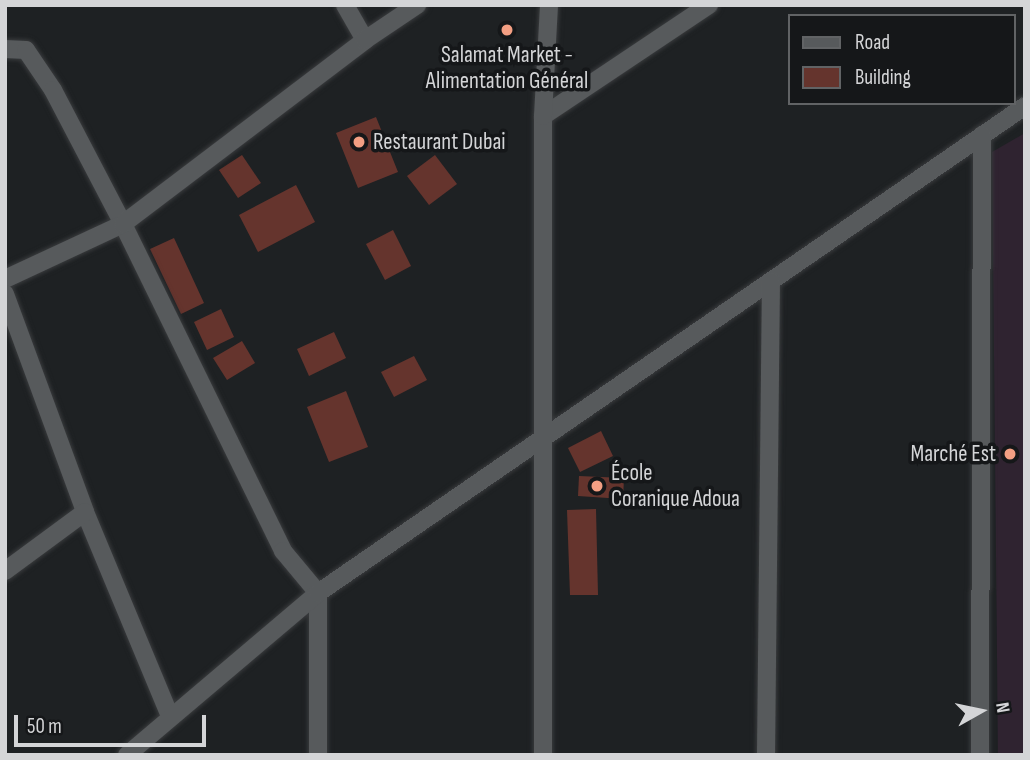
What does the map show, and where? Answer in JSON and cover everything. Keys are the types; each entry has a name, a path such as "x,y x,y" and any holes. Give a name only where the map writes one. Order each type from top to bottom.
{"street":[{"path":"345,5 365,40"},
{"path":"5,279 123,224 365,40 417,5"},
{"path":"543,755 543,116 549,5"},
{"path":"543,116 709,5"},
{"path":"5,49 26,50 46,80 123,224 283,551 318,593 318,755"},
{"path":"127,755 318,593 1025,106"},
{"path":"980,755 982,135"},
{"path":"766,755 771,281"},
{"path":"5,293 85,512 170,716"},
{"path":"5,571 85,512"}],"shaded area":[{"name":"Marché Est","path":"1025,133 1025,755 998,755 992,152"}],"building":[{"path":"376,117 398,172 358,188 336,133"},
{"path":"242,155 261,183 238,198 219,170"},
{"path":"435,155 457,184 429,205 407,176"},
{"path":"296,185 315,222 258,252 239,215"},
{"path":"393,230 411,266 385,280 366,244"},
{"path":"174,238 204,303 181,314 150,249"},
{"path":"221,309 234,337 207,350 194,322"},
{"path":"334,332 346,358 309,376 297,349"},
{"path":"242,341 255,363 227,380 213,358"},
{"path":"414,356 427,380 394,397 381,372"},
{"path":"346,391 368,447 329,462 307,407"},
{"path":"601,431 613,456 580,472 568,448"},
{"path":"579,476 624,478 623,499 578,496"},
{"path":"596,509 598,595 570,595 567,510"}],"place":[{"name":"Salamat Market - Alimentation Général","path":"507,30"},
{"name":"Restaurant Dubai","path":"359,142"},
{"name":"Marché Est","path":"1010,454"},
{"name":"École Coranique Adoua","path":"597,486"}]}
